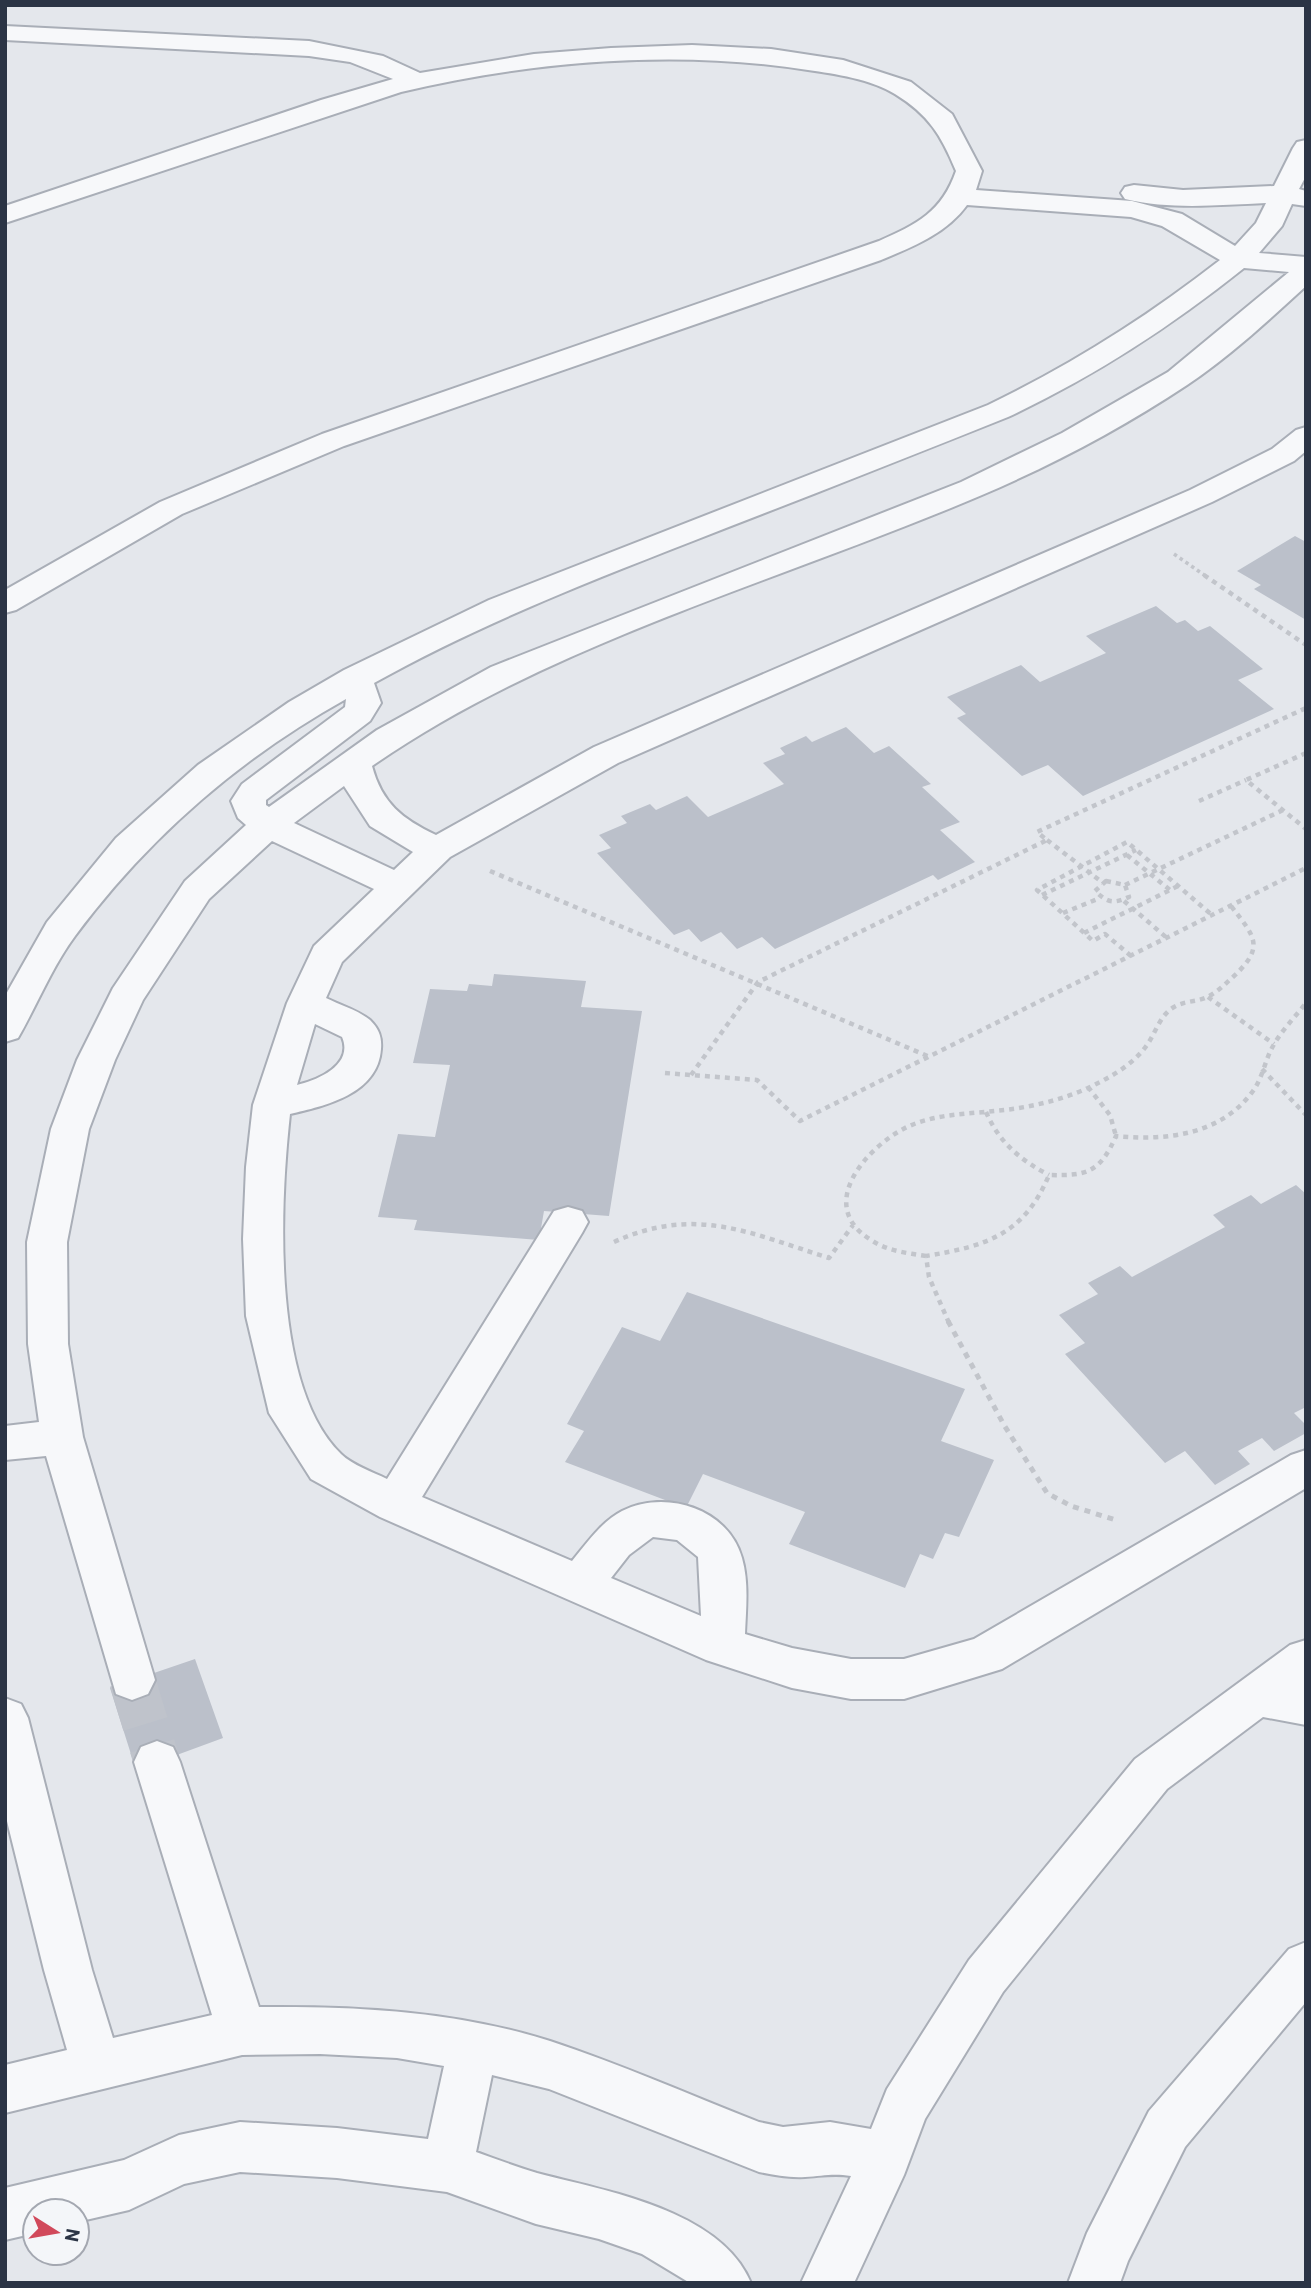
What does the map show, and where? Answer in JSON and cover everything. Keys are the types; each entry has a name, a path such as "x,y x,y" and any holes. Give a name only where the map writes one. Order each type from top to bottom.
{"street":[{"path":"5,33 174,39 343,51 391,65 416,81"},
{"path":"5,215 321,109 416,81 540,61 642,54 738,56 841,67 891,82 914,95 943,118 964,184"},
{"path":"5,1029 22,991 66,925 122,853 205,777 265,732 356,677 510,602 998,411 1053,385 1166,316 1238,259 1296,197 1306,148"},
{"path":"964,184 1183,198 1296,197"},
{"path":"964,184 1157,214 1238,259 1306,268"},
{"path":"5,603 171,508 333,440 840,266 903,241 936,222 964,184"},
{"path":"132,1681 62,1437 48,1344 47,1242 70,1129 96,1060 126,997 197,890 279,816 354,762 389,738 503,674 972,488 1073,439 1178,378 1266,308 1306,268"},
{"path":"1306,436 1283,455 1201,496 606,755 417,868 327,956 305,1003 272,1105 263,1239 266,1316 290,1413 326,1467 395,1504 722,1646 792,1668 851,1678 904,1679 986,1655 1306,1466"},
{"path":"356,677 364,703 358,714 254,792 248,801 250,810 279,816 417,868"},
{"path":"354,762 359,788 376,813 403,834 417,868"},
{"path":"272,1105 341,1084 358,1067 362,1057 363,1037 355,1028 305,1003"},
{"path":"395,1504 569,1222"},
{"path":"5,1443 62,1437"},
{"path":"580,1584 634,1524 649,1518 684,1523 701,1531 713,1543 721,1559 722,1646"},
{"path":"827,2283 886,2158 905,2106 986,1976 1152,1774 1306,1659"},
{"path":"1257,1696 1306,1705"},
{"path":"5,1718 68,1970 97,2066"},
{"path":"157,1762 242,2031"},
{"path":"1094,2283 1105,2251 1167,2129 1306,1965"},
{"path":"5,2089 242,2031 320,2030 397,2035 473,2047 549,2065 759,2147 794,2152 830,2147 886,2158"},
{"path":"447,2167 473,2047"},
{"path":"5,2214 129,2184 179,2160 240,2147 337,2153 447,2167 536,2198 599,2213 656,2233 708,2264 725,2283"}],"path":[{"path":"1133,525 1306,645"},
{"path":"1103,883 1037,832 1306,708"},
{"path":"1199,801 1306,753"},
{"path":"1246,780 1306,829"},
{"path":"1125,885 1283,810"},
{"path":"691,1075 758,982 1047,840"},
{"path":"1132,956 1105,934 1093,941 1037,890 1127,842 1212,915"},
{"path":"1042,895 1136,850"},
{"path":"1127,855 1170,890"},
{"path":"417,868 758,982 931,1057"},
{"path":"664,1073 757,1080 800,1121 1306,868"},
{"path":"1116,881 1125,885 1129,897 1124,901 1107,902 1100,898 1096,891 1103,883 1116,881"},
{"path":"1084,933 1178,886"},
{"path":"1063,914 1100,898"},
{"path":"1124,901 1167,938"},
{"path":"1049,1175 1042,1197 1029,1216 1000,1238 962,1250 926,1256 884,1249 853,1225 846,1208 845,1191 866,1157 884,1140 930,1118 1024,1107 1088,1087 1131,1062 1145,1048 1163,1016 1177,1005 1208,997 1256,955 1256,941 1231,905"},
{"path":"1208,997 1274,1044"},
{"path":"1116,1136 1146,1140 1172,1138 1226,1119 1255,1089 1274,1044 1306,1003"},
{"path":"1262,1069 1306,1115"},
{"path":"986,1112 993,1131 1009,1150 1049,1175 1069,1176 1094,1172 1104,1163 1116,1136 1110,1115 1088,1087"},
{"path":"610,1244 632,1231 683,1220 710,1223 829,1258 853,1225"},
{"path":"926,1256 929,1278 943,1307 1027,1467 1047,1493 1099,1515 1182,1538"}],"building":[{"path":"1295,536 1306,542 1306,620 1254,589 1261,585 1237,571"},
{"path":"1156,606 1177,623 1185,620 1198,631 1210,626 1263,669 1238,680 1274,709 1083,796 1048,765 1022,776 957,718 966,714 947,697 1021,665 1040,682 1106,653 1086,636"},
{"path":"846,727 874,753 889,746 931,784 922,787 960,822 940,830 975,862 938,880 933,875 775,949 762,937 737,949 721,932 701,942 689,929 674,935 597,853 611,848 599,835 627,823 621,816 650,804 656,810 687,796 708,817 784,784 763,763 785,754 780,748 806,736 812,742"},
{"path":"494,974 586,981 581,1007 642,1011 609,1216 544,1211 539,1240 414,1230 417,1220 378,1217 398,1134 435,1137 450,1065 413,1063 430,989 467,991 469,984 492,986"},
{"path":"1296,1185 1306,1194 1306,1407 1294,1413 1306,1425 1306,1433 1274,1451 1262,1438 1238,1451 1250,1464 1215,1485 1185,1451 1165,1463 1065,1354 1085,1343 1059,1315 1098,1294 1088,1283 1120,1266 1132,1277 1225,1227 1213,1215 1251,1195 1261,1204"},
{"path":"687,1292 965,1389 941,1441 994,1460 959,1537 945,1533 933,1559 920,1554 905,1588 789,1544 805,1512 703,1474 686,1508 565,1462 584,1431 567,1424 622,1327 660,1341"},
{"path":"195,1659 223,1738 136,1770 110,1688"}],"tunnel":[{"path":"132,1680 157,1762"}]}
